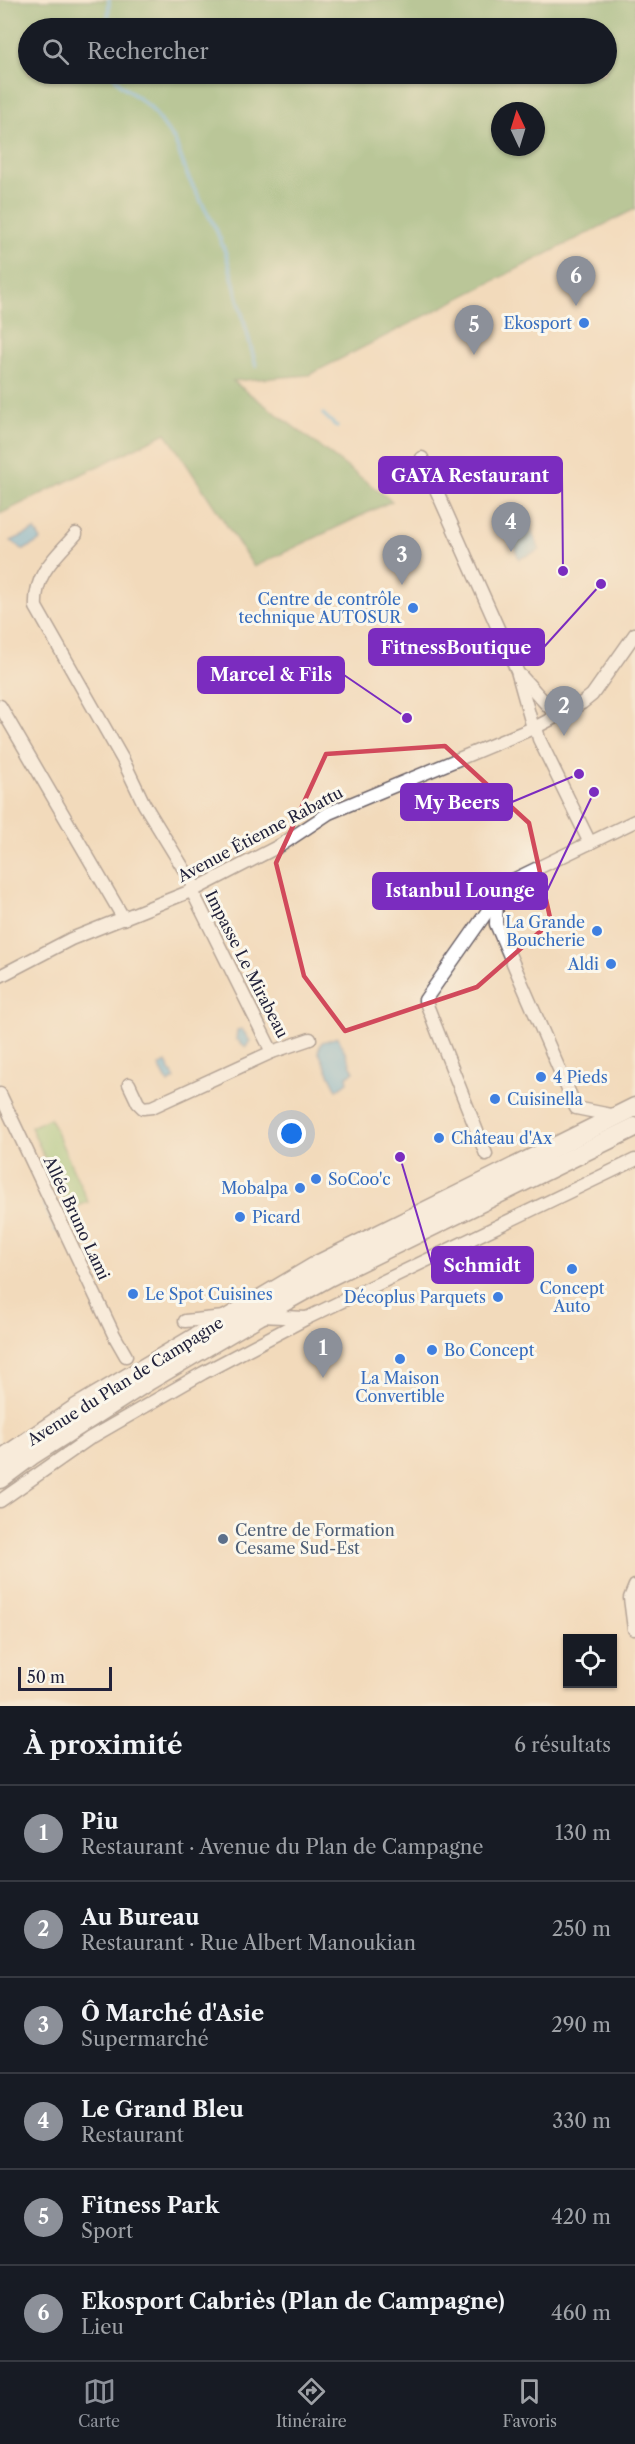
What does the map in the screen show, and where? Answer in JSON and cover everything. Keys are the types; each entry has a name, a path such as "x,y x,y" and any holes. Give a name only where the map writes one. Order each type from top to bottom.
{"main road":[{"name":"Avenue du Plan de Campagne","path":"0,1460 78,1407 319,1264 635,1107"},
{"name":"Avenue du Plan de Campagne","path":"0,1479 31,1456 150,1380 329,1277 635,1127"}],"street":[{"path":"422,458 517,671 539,739 590,843"},
{"name":"Impasse Le Mirabeau","path":"76,534 41,575 35,591 36,607 194,890 272,1052"},
{"name":"Avenue Étienne Rabattu","path":"0,976 71,939 194,890 281,845 329,813 535,727 582,703 592,695 635,634"},
{"path":"517,671 557,716"},
{"path":"0,706 124,919"},
{"path":"486,1154 424,1000 509,882 635,821"},
{"path":"497,898 496,924 576,1108 617,1116"},
{"name":"Impasse Le Mirabeau","path":"129,1084 143,1108 152,1107 272,1052 310,1039"},
{"name":"Allée Bruno Lami","path":"0,1094 126,1356"},
{"path":"0,1501 110,1426 160,1396 307,1318 635,1160"},
{"path":"185,1321 231,1316"},
{"path":"259,1316 307,1318"},
{"path":"634,1629 630,1598 635,1586"}],"highlighted area":[{"path":"445,746 529,823 551,922 477,987 345,1031 304,976 276,863 326,754"}],"green space":[{"path":"0,0 635,0 635,209 309,375 233,381 392,501 254,567 166,433 0,514"},
{"path":"50,1118 88,1202 68,1210 31,1127"}],"water":[{"path":"526,518 540,550 519,559 505,527"},
{"path":"35,530 41,540 24,550 11,541"},
{"path":"242,1029 250,1041 246,1047 236,1039 237,1030"},
{"path":"338,1037 354,1072 347,1076 348,1082 337,1090 318,1051 322,1042"},
{"path":"166,1062 175,1079 168,1083 159,1066"}],"waterway":[{"path":"108,18 109,0"},
{"path":"120,84 150,107 175,141 188,177 216,229 226,254 256,366"},
{"path":"323,414 337,427"},
{"path":"45,1204 56,1230 59,1230"}],"place":[{"name":"Ekosport Cabriès (Plan de Campagne)","path":"576,306"},
{"name":"Ekosport","path":"584,323"},
{"name":"Fitness Park","path":"474,355"},
{"name":"Le Grand Bleu","path":"511,552"},
{"name":"GAYA Restaurant","path":"563,571"},
{"name":"FitnessBoutique","path":"601,584"},
{"name":"Ô Marché d'Asie","path":"402,585"},
{"name":"Centre de contrôle technique AUTOSUR","path":"413,608"},
{"name":"Marcel & Fils","path":"407,718"},
{"name":"Au Bureau","path":"564,736"},
{"name":"My Beers","path":"579,774"},
{"name":"Istanbul Lounge","path":"594,792"},
{"name":"La Grande Boucherie","path":"597,931"},
{"name":"Aldi","path":"611,964"},
{"name":"4 Pieds","path":"541,1077"},
{"name":"Cuisinella","path":"495,1099"},
{"name":"Château d'Ax","path":"439,1138"},
{"name":"Schmidt","path":"400,1157"},
{"name":"SoCoo'c","path":"316,1179"},
{"name":"Mobalpa","path":"300,1188"},
{"name":"Picard","path":"240,1217"},
{"name":"Concept Auto","path":"572,1269"},
{"name":"Le Spot Cuisines","path":"133,1294"},
{"name":"Décoplus Parquets","path":"498,1297"},
{"name":"Bo Concept","path":"432,1350"},
{"name":"La Maison Convertible","path":"400,1359"},
{"name":"Piu","path":"323,1378"},
{"name":"Centre de Formation Cesame Sud-Est","path":"223,1539"}]}
